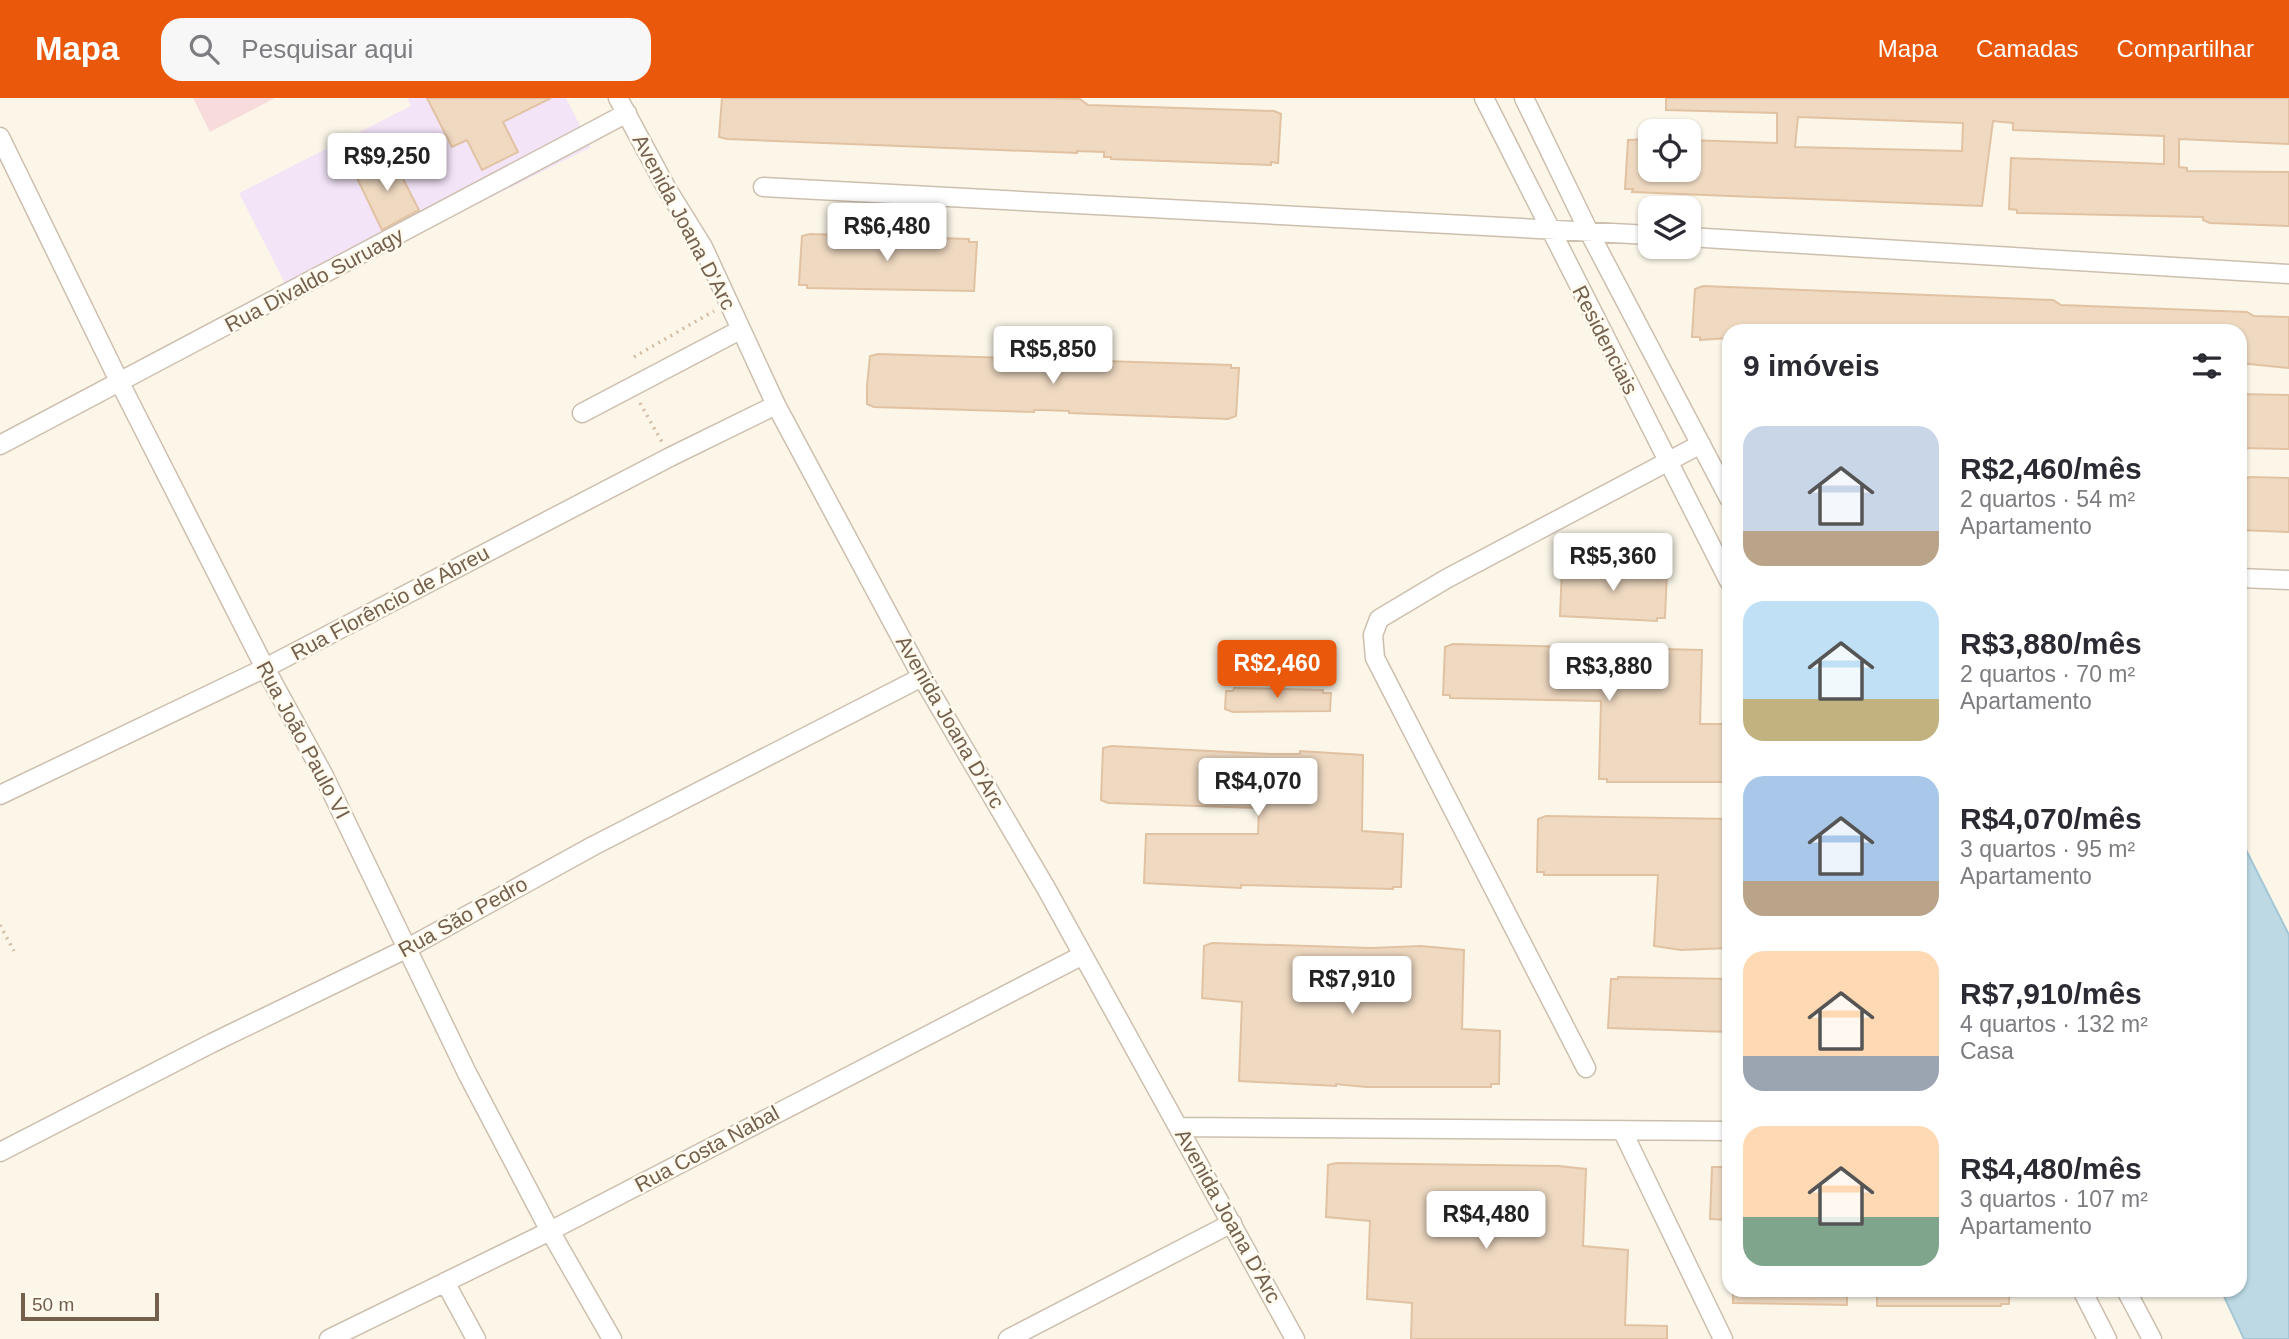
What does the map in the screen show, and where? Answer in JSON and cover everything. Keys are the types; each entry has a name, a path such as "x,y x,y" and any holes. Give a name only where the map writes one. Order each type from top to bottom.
{"street":[{"name":"Residenciais","path":"1483,98 1722,567"},
{"name":"Residenciais","path":"1524,98 1588,232 1722,484"},
{"name":"Avenida Joana D'Arc","path":"622,105 703,247 776,405 922,677 1083,955 1295,1339"},
{"name":"Rua Divaldo Suruagy","path":"0,445 120,383 622,105"},
{"name":"Rua João Paulo VI","path":"0,137 120,383 265,668 323,774 467,1073 550,1231 612,1339"},
{"path":"763,187 1638,234"},
{"path":"1701,238 2289,274"},
{"path":"582,413 740,330"},
{"name":"Rua Florêncio de Abreu","path":"0,795 265,668 670,457 776,405"},
{"path":"1586,1068 1375,658 1373,635 1379,619 1446,579 1701,444"},
{"path":"2247,578 2289,580"},
{"name":"Rua São Pedro","path":"0,1152 212,1043 408,948 593,846 922,677"},
{"name":"Rua Costa Nabal","path":"329,1339 550,1231 1083,955"},
{"path":"1179,1127 1722,1131"},
{"path":"1622,1130 1723,1339"},
{"path":"1008,1339 1232,1223"},
{"path":"445,1282 476,1339"},
{"path":"2086,1297 2107,1339"},
{"path":"2130,1297 2152,1339"}],"path":[{"path":"634,357 728,303"},
{"path":"632,389 670,457"},
{"path":"0,925 14,951"}],"shaded area":[{"path":"193,98 275,98 210,132"},
{"path":"407,98 566,98 591,147 292,297 239,193 411,106"}],"water":[{"path":"2247,852 2289,935 2289,1339 2244,1339 2224,1297 2247,1297"}],"building":[{"path":"427,98 551,98 503,122 518,152 482,170 467,140 452,147"},
{"path":"722,98 1040,98 1080,99 1088,105 1274,111 1281,114 1278,163 1271,162 1271,165 1111,159 1104,157 1104,152 727,139 719,137"},
{"path":"1666,98 2289,98 2289,144 2179,139 2179,167 2187,168 2187,171 2289,172 2289,226 2210,223 2203,220 2203,217 2017,213 2017,210 2009,209 2011,158 2164,164 2164,136 2013,130 2013,123 1993,121 1982,206 1632,192 1633,189 1625,189 1628,140 1638,140 1638,182 1701,182 1701,140 1777,143 1777,113 1666,110","holes":["1798,117 1963,123 1962,151 1795,147"]},
{"path":"392,157 419,210 382,230 355,174"},
{"path":"810,234 969,239 969,242 977,242 974,291 807,288 807,285 799,285 802,236"},
{"path":"1703,286 2053,300 2061,305 2247,312 2254,316 2289,317 2289,368 2247,364 2247,324 1722,324 1722,338 1700,340 1700,337 1692,337 1695,289"},
{"path":"878,354 1231,365 1231,368 1239,368 1236,416 1228,419 1042,410 1034,412 874,407 867,404 867,386 870,356"},
{"path":"2247,394 2289,395 2289,449 2247,448"},
{"path":"2247,478 2289,478 2289,532 2247,530"},
{"path":"1570,565 1667,570 1665,618 1657,618 1657,621 1560,616 1562,568"},
{"path":"1453,644 1702,650 1700,724 1722,724 1722,782 1607,782 1607,779 1599,779 1601,701 1450,698 1450,695 1443,695 1445,647"},
{"path":"1234,688 1323,690 1323,693 1331,693 1330,711 1233,712 1225,709 1226,691 1233,691"},
{"path":"1111,746 1270,754 1300,754 1300,751 1363,755 1362,831 1403,834 1401,887 1241,885 1241,888 1144,883 1146,834 1258,834 1259,808 1108,803 1101,800 1103,748"},
{"path":"1546,816 1722,819 1722,948 1681,950 1654,946 1658,875 1544,875 1544,872 1537,872 1538,819"},
{"path":"1212,943 1371,948 1421,946 1464,950 1462,1029 1500,1031 1499,1084 1491,1084 1491,1087 1366,1087 1239,1081 1242,1002 1202,998 1204,946"},
{"path":"1611,979 1722,979 1722,1032 1608,1028"},
{"path":"1328,1165 1559,1166 1586,1169 1583,1246 1628,1250 1625,1325 1667,1326 1667,1339 1411,1339 1412,1303 1367,1299 1370,1221 1326,1217"},
{"path":"1712,1167 1722,1167 1722,1220 1710,1219"},
{"path":"1733,1297 1847,1297 1847,1305 1733,1303"},
{"path":"1877,1297 2009,1297 2009,1304 2001,1306 1877,1306"}]}
